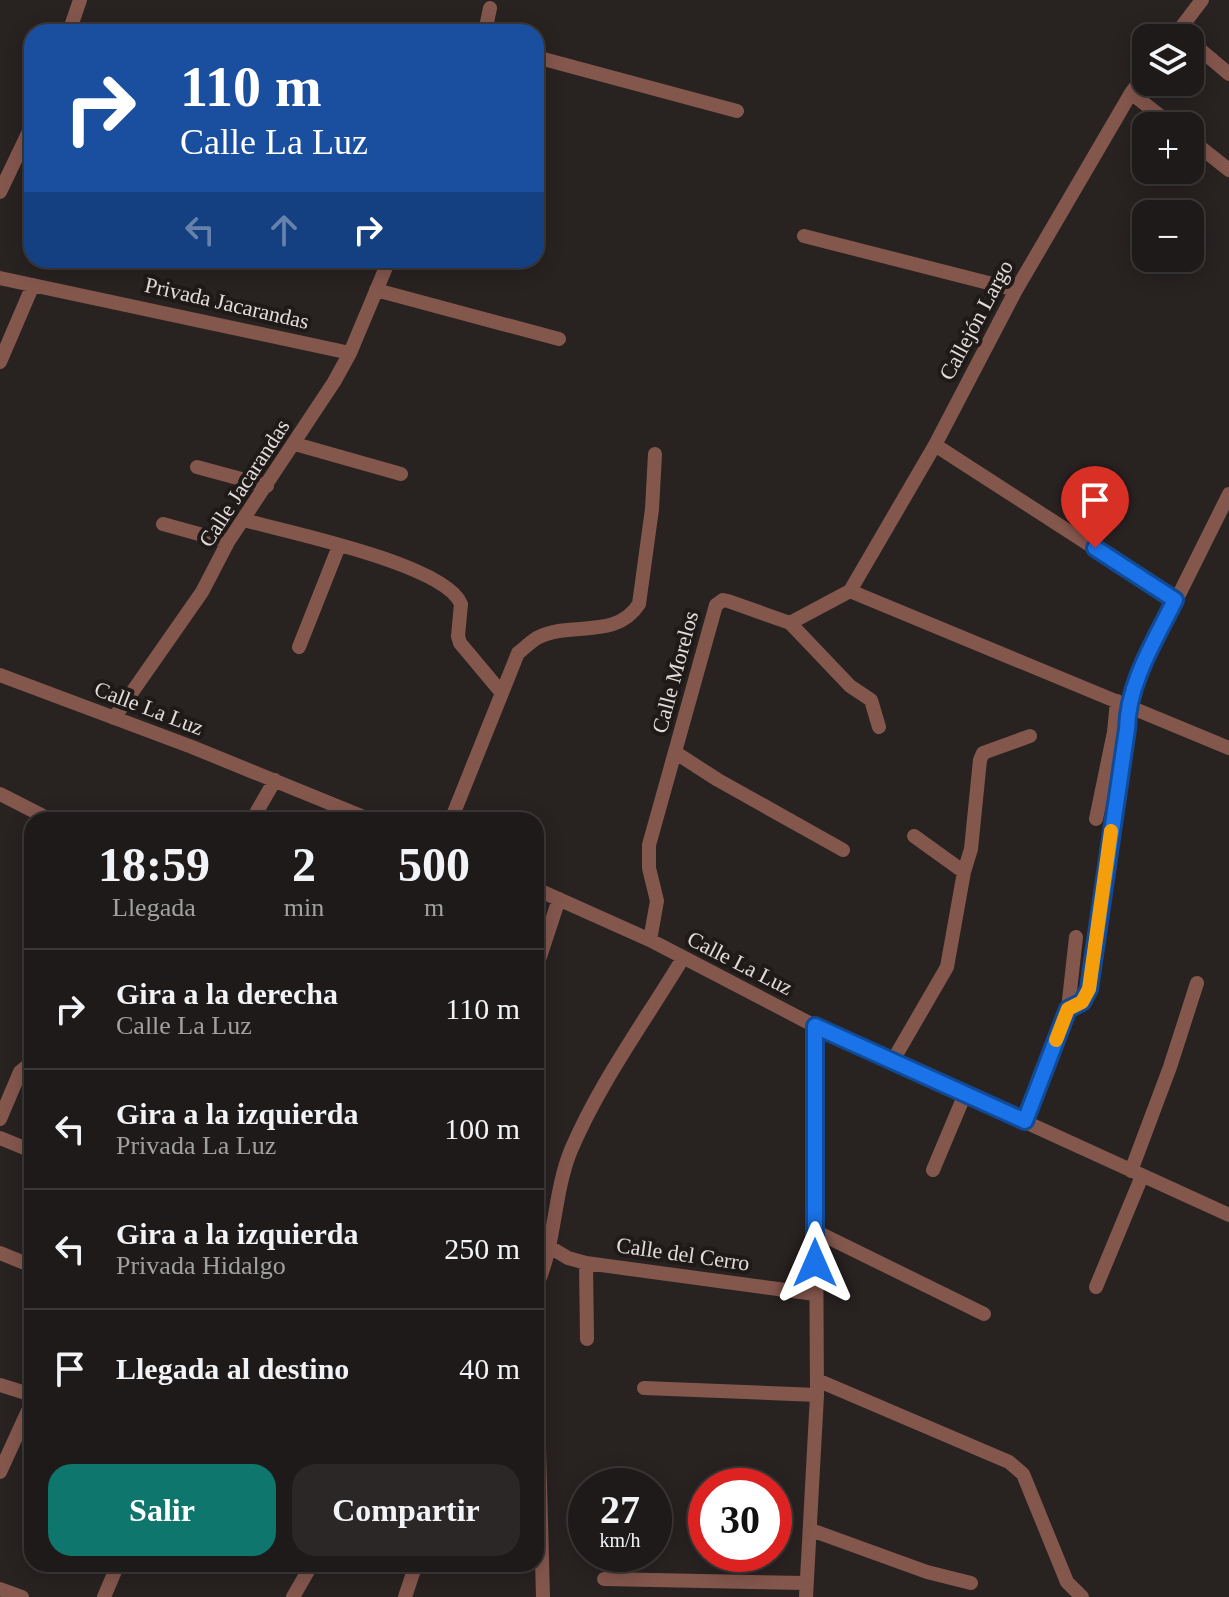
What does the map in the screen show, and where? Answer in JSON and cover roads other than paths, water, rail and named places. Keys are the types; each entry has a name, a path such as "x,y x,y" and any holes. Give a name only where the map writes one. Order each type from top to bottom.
{"street":[{"path":"72,24 80,0"},
{"path":"1181,0 1198,4 1188,24"},
{"path":"487,24 490,8"},
{"path":"1204,54 1229,74"},
{"path":"544,59 737,111"},
{"path":"1131,93 1155,112"},
{"name":"Callejón Largo","path":"850,591 935,445 1016,290 1131,93"},
{"path":"0,192 24,142"},
{"path":"1204,150 1229,170"},
{"path":"804,236 1016,290"},
{"name":"Calle Jacarandas","path":"114,718 202,592 228,542 295,444 350,353 386,268"},
{"name":"Privada Jacarandas","path":"0,278 350,353"},
{"path":"0,362 33,285"},
{"path":"376,290 559,339"},
{"path":"295,444 401,474"},
{"path":"935,445 1175,600"},
{"path":"454,812 518,653 540,636 620,623 632,615 639,604 652,509 655,454"},
{"path":"197,467 267,486"},
{"path":"1096,819 1122,703 1137,679 1229,494"},
{"path":"244,520 399,563 451,589 461,604 460,643 501,692"},
{"path":"163,524 228,542"},
{"path":"299,647 339,546"},
{"path":"879,727 871,700 850,686 790,623 850,591 1229,748"},
{"name":"Calle Morelos","path":"650,940 657,901 649,868 649,845 716,605 723,600 728,601 790,623"},
{"name":"Calle La Luz","path":"0,675 352,812"},
{"path":"1068,1009 1082,1002 1089,989 1127,729 1122,703"},
{"path":"892,1062 947,967 971,849 976,784 983,753 1030,736"},
{"path":"676,753 843,850"},
{"path":"257,812 275,780"},
{"path":"0,794 35,812"},
{"path":"914,836 964,872"},
{"name":"Calle La Luz","path":"544,892 650,940 815,1026 1229,1215"},
{"path":"544,945 559,899"},
{"path":"1025,1121 1068,1009 1076,937"},
{"path":"544,1260 559,1184 582,1127 683,958"},
{"path":"1096,1287 1197,983"},
{"path":"604,1579 806,1590 817,1388 815,1026"},
{"path":"0,1119 24,1069"},
{"path":"933,1170 965,1094"},
{"path":"0,1138 24,1148"},
{"path":"815,1231 984,1314"},
{"name":"Calle del Cerro","path":"548,1246 568,1258 586,1263 815,1294"},
{"path":"1,1252 24,1262"},
{"path":"586,1263 587,1339"},
{"path":"0,1385 24,1392"},
{"path":"644,1388 817,1388 1009,1462 1023,1474 1067,1582 1082,1597"},
{"path":"0,1472 24,1420"},
{"path":"811,1530 927,1572 971,1583"},
{"path":"104,1597 115,1572"},
{"path":"293,1597 307,1572"},
{"path":"405,1597 413,1572"},
{"path":"542,1572 543,1597"},
{"path":"0,1589 22,1597"}]}
